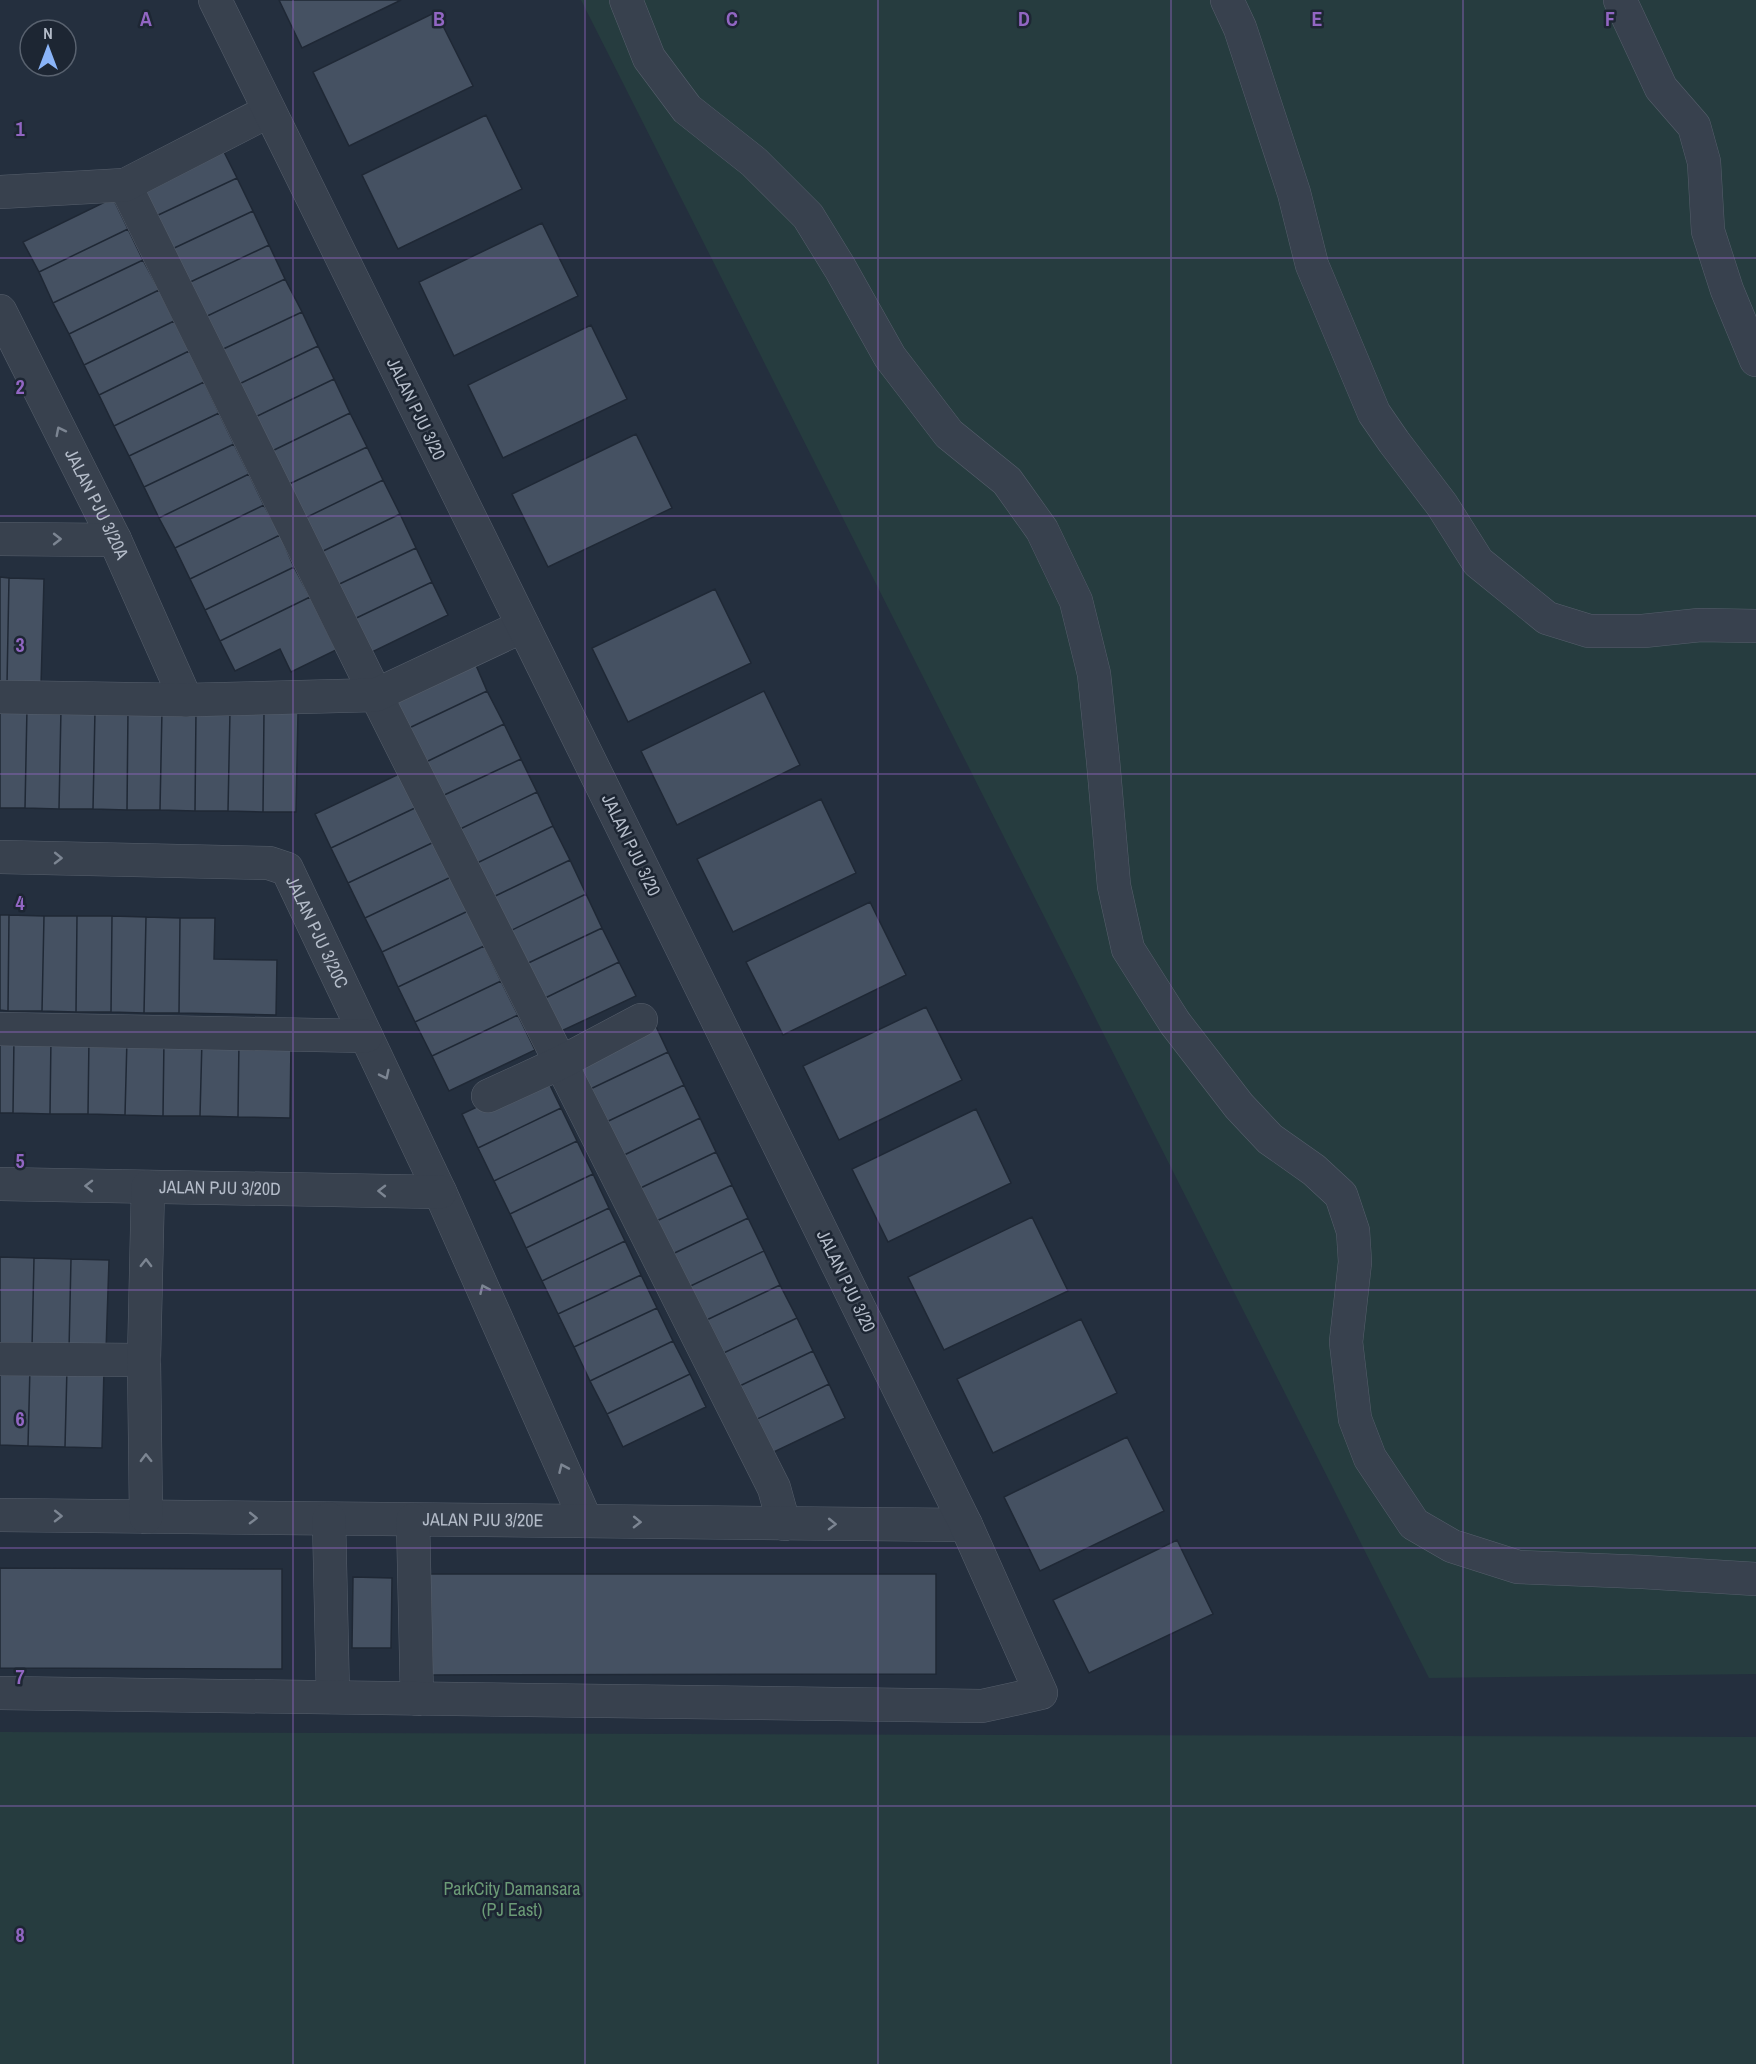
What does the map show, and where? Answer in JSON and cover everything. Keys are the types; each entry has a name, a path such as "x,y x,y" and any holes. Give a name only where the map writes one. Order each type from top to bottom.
{"street":[{"name":"JALAN PJU 3/20","path":"215,0 966,1526 1041,1693 982,1706 417,1698"},
{"path":"626,0 649,58 687,108 754,162 808,216 840,267 890,357 949,434 1007,481 1042,530 1076,601 1094,674 1114,886 1128,949 1175,1023 1239,1106 1270,1139 1314,1170 1341,1195 1353,1231 1356,1263 1346,1342 1356,1419 1370,1458 1414,1524 1452,1546 1518,1567 1643,1572 1756,1580"},
{"path":"1227,0 1240,28 1294,193 1312,265 1374,413 1442,505 1478,562 1547,618 1589,631 1643,631 1700,625 1756,626"},
{"path":"1620,0 1661,88 1694,126 1704,162 1708,231 1727,290 1756,360"},
{"path":"0,192 125,185 269,111"},
{"path":"125,185 376,695 774,1488 784,1524"},
{"name":"JALAN PJU 3/20A","path":"0,311 115,540 186,700"},
{"path":"0,539 115,540"},
{"path":"0,697 186,700 376,695 523,627"},
{"name":"JALAN PJU 3/20C","path":"0,857 269,862 287,869 440,1192 586,1521"},
{"path":"488,1096 560,1063 640,1020"},
{"path":"0,1029 366,1036"},
{"name":"JALAN PJU 3/20D","path":"0,1184 440,1192"},
{"path":"146,1517 144,1360 148,1187"},
{"path":"0,1359 144,1360"},
{"name":"JALAN PJU 3/20E","path":"0,1515 966,1526"},
{"path":"329,1519 333,1697"},
{"path":"0,1693 417,1698 413,1520"}],"green space":[{"path":"581,0 1756,0 1756,1674 1429,1678"},
{"name":"ParkCity Damansara (PJ East)","path":"0,1732 1756,1737 1756,2064 0,2064"}],"building":[{"path":"279,0 401,0 302,48"},
{"path":"436,12 473,86 349,146 313,72"},
{"path":"486,115 522,189 398,249 362,175"},
{"path":"220,144 237,178 154,217 138,183"},
{"path":"237,178 253,211 170,250 154,217"},
{"path":"113,198 128,229 39,272 23,242"},
{"path":"253,211 269,245 186,284 170,250"},
{"path":"542,223 578,296 454,356 419,282"},
{"path":"128,229 143,260 53,303 39,272"},
{"path":"269,245 285,279 203,318 186,284"},
{"path":"143,260 159,290 69,334 53,303"},
{"path":"285,279 302,312 219,351 203,318"},
{"path":"159,290 174,321 84,365 69,334"},
{"path":"302,312 318,346 235,386 219,351"},
{"path":"174,321 189,351 99,395 84,365"},
{"path":"591,325 627,399 503,458 468,385"},
{"path":"318,346 334,379 251,419 235,386"},
{"path":"189,351 204,382 114,426 99,395"},
{"path":"334,379 350,413 268,453 251,419"},
{"path":"204,382 219,413 129,456 114,426"},
{"path":"219,413 234,444 144,487 129,456"},
{"path":"350,413 367,447 285,486 268,453"},
{"path":"636,434 672,508 548,567 512,494"},
{"path":"234,444 249,474 159,518 144,487"},
{"path":"367,447 383,480 301,520 285,486"},
{"path":"249,474 264,505 175,548 159,518"},
{"path":"383,480 400,514 317,554 301,520"},
{"path":"264,505 280,535 190,579 175,548"},
{"path":"400,514 416,548 333,587 317,554"},
{"path":"280,535 294,567 205,610 190,579"},
{"path":"416,548 432,582 350,621 333,587"},
{"path":"294,567 310,597 220,641 205,610"},
{"path":"0,577 9,578 7,684 0,684"},
{"path":"9,578 44,579 41,685 7,684"},
{"path":"432,582 448,615 366,655 350,621"},
{"path":"715,589 751,663 628,722 592,648"},
{"path":"310,597 336,650 291,672 280,649 235,671 220,641"},
{"path":"472,656 487,691 407,729 390,695"},
{"path":"487,691 504,724 424,763 407,729"},
{"path":"764,691 800,765 677,825 641,751"},
{"path":"0,708 27,708 25,808 0,808"},
{"path":"27,708 61,709 59,809 25,808"},
{"path":"61,709 95,710 93,809 59,809"},
{"path":"95,710 128,710 127,810 93,809"},
{"path":"128,710 162,710 160,810 127,810"},
{"path":"162,710 196,711 195,811 160,810"},
{"path":"196,711 230,711 228,811 195,811"},
{"path":"230,711 264,712 263,812 228,811"},
{"path":"264,712 298,712 296,812 263,812"},
{"path":"504,724 521,759 440,797 424,763"},
{"path":"521,759 537,792 456,831 440,797"},
{"path":"401,773 417,807 331,848 315,814"},
{"path":"537,792 553,826 473,865 456,831"},
{"path":"821,799 856,873 733,932 697,859"},
{"path":"417,807 434,842 348,883 331,848"},
{"path":"553,826 570,860 489,899 473,865"},
{"path":"434,842 451,877 365,918 348,883"},
{"path":"570,860 586,894 506,933 489,899"},
{"path":"451,877 468,911 382,952 365,918"},
{"path":"586,894 602,928 522,966 506,933"},
{"path":"870,902 906,975 783,1035 746,962"},
{"path":"468,911 484,946 398,987 382,952"},
{"path":"0,915 9,915 8,1011 0,1010"},
{"path":"9,915 44,916 42,1011 8,1011"},
{"path":"44,916 77,916 76,1012 42,1011"},
{"path":"77,916 112,916 111,1012 76,1012"},
{"path":"112,916 146,917 144,1013 111,1012"},
{"path":"146,917 180,918 179,1013 144,1013"},
{"path":"180,918 215,918 214,959 277,960 276,1015 179,1013"},
{"path":"602,928 619,962 539,1001 522,966"},
{"path":"484,946 501,981 415,1022 398,987"},
{"path":"619,962 636,996 555,1034 539,1001"},
{"path":"501,981 518,1015 432,1056 415,1022"},
{"path":"926,1007 962,1080 839,1140 803,1066"},
{"path":"518,1015 535,1050 449,1091 432,1056"},
{"path":"652,1018 668,1052 582,1093 566,1059"},
{"path":"0,1037 14,1037 13,1113 0,1113"},
{"path":"14,1037 51,1037 50,1114 13,1113"},
{"path":"51,1037 89,1038 88,1114 50,1114"},
{"path":"89,1038 127,1039 125,1115 88,1114"},
{"path":"127,1039 164,1039 163,1116 125,1115"},
{"path":"164,1039 202,1040 200,1116 163,1116"},
{"path":"202,1040 239,1040 238,1117 200,1116"},
{"path":"239,1040 291,1041 290,1118 238,1117"},
{"path":"668,1052 684,1085 598,1126 582,1093"},
{"path":"545,1075 561,1108 478,1148 462,1114"},
{"path":"684,1085 700,1118 614,1160 598,1126"},
{"path":"561,1108 577,1141 494,1181 478,1148"},
{"path":"976,1109 1011,1183 888,1242 852,1169"},
{"path":"700,1118 716,1152 630,1193 614,1160"},
{"path":"577,1141 593,1174 510,1214 494,1181"},
{"path":"716,1152 732,1185 646,1226 630,1193"},
{"path":"593,1174 609,1208 526,1248 510,1214"},
{"path":"732,1185 748,1218 662,1259 646,1226"},
{"path":"609,1208 625,1241 542,1281 526,1248"},
{"path":"1032,1217 1068,1291 944,1350 908,1277"},
{"path":"748,1218 764,1251 678,1292 662,1259"},
{"path":"625,1241 641,1275 558,1314 542,1281"},
{"path":"764,1251 780,1285 694,1326 678,1292"},
{"path":"0,1257 34,1258 32,1349 0,1348"},
{"path":"34,1258 71,1259 69,1350 32,1349"},
{"path":"71,1259 109,1260 106,1351 69,1350"},
{"path":"641,1275 657,1308 574,1347 558,1314"},
{"path":"780,1285 797,1318 711,1359 694,1326"},
{"path":"657,1308 673,1341 590,1381 574,1347"},
{"path":"797,1318 813,1351 727,1392 711,1359"},
{"path":"1081,1319 1117,1393 993,1453 957,1379"},
{"path":"673,1341 690,1374 607,1414 590,1381"},
{"path":"813,1351 829,1384 743,1426 727,1392"},
{"path":"0,1366 30,1367 28,1446 0,1445"},
{"path":"30,1367 67,1368 65,1447 28,1446"},
{"path":"67,1368 104,1369 102,1448 65,1447"},
{"path":"690,1374 706,1407 623,1447 607,1414"},
{"path":"829,1384 845,1418 759,1459 743,1426"},
{"path":"1127,1437 1164,1511 1040,1571 1004,1497"},
{"path":"1177,1540 1213,1614 1089,1673 1053,1600"},
{"path":"0,1568 282,1569 282,1669 0,1668"},
{"path":"427,1574 936,1574 936,1674 427,1675"},
{"path":"353,1577 392,1578 391,1648 352,1648"}]}
